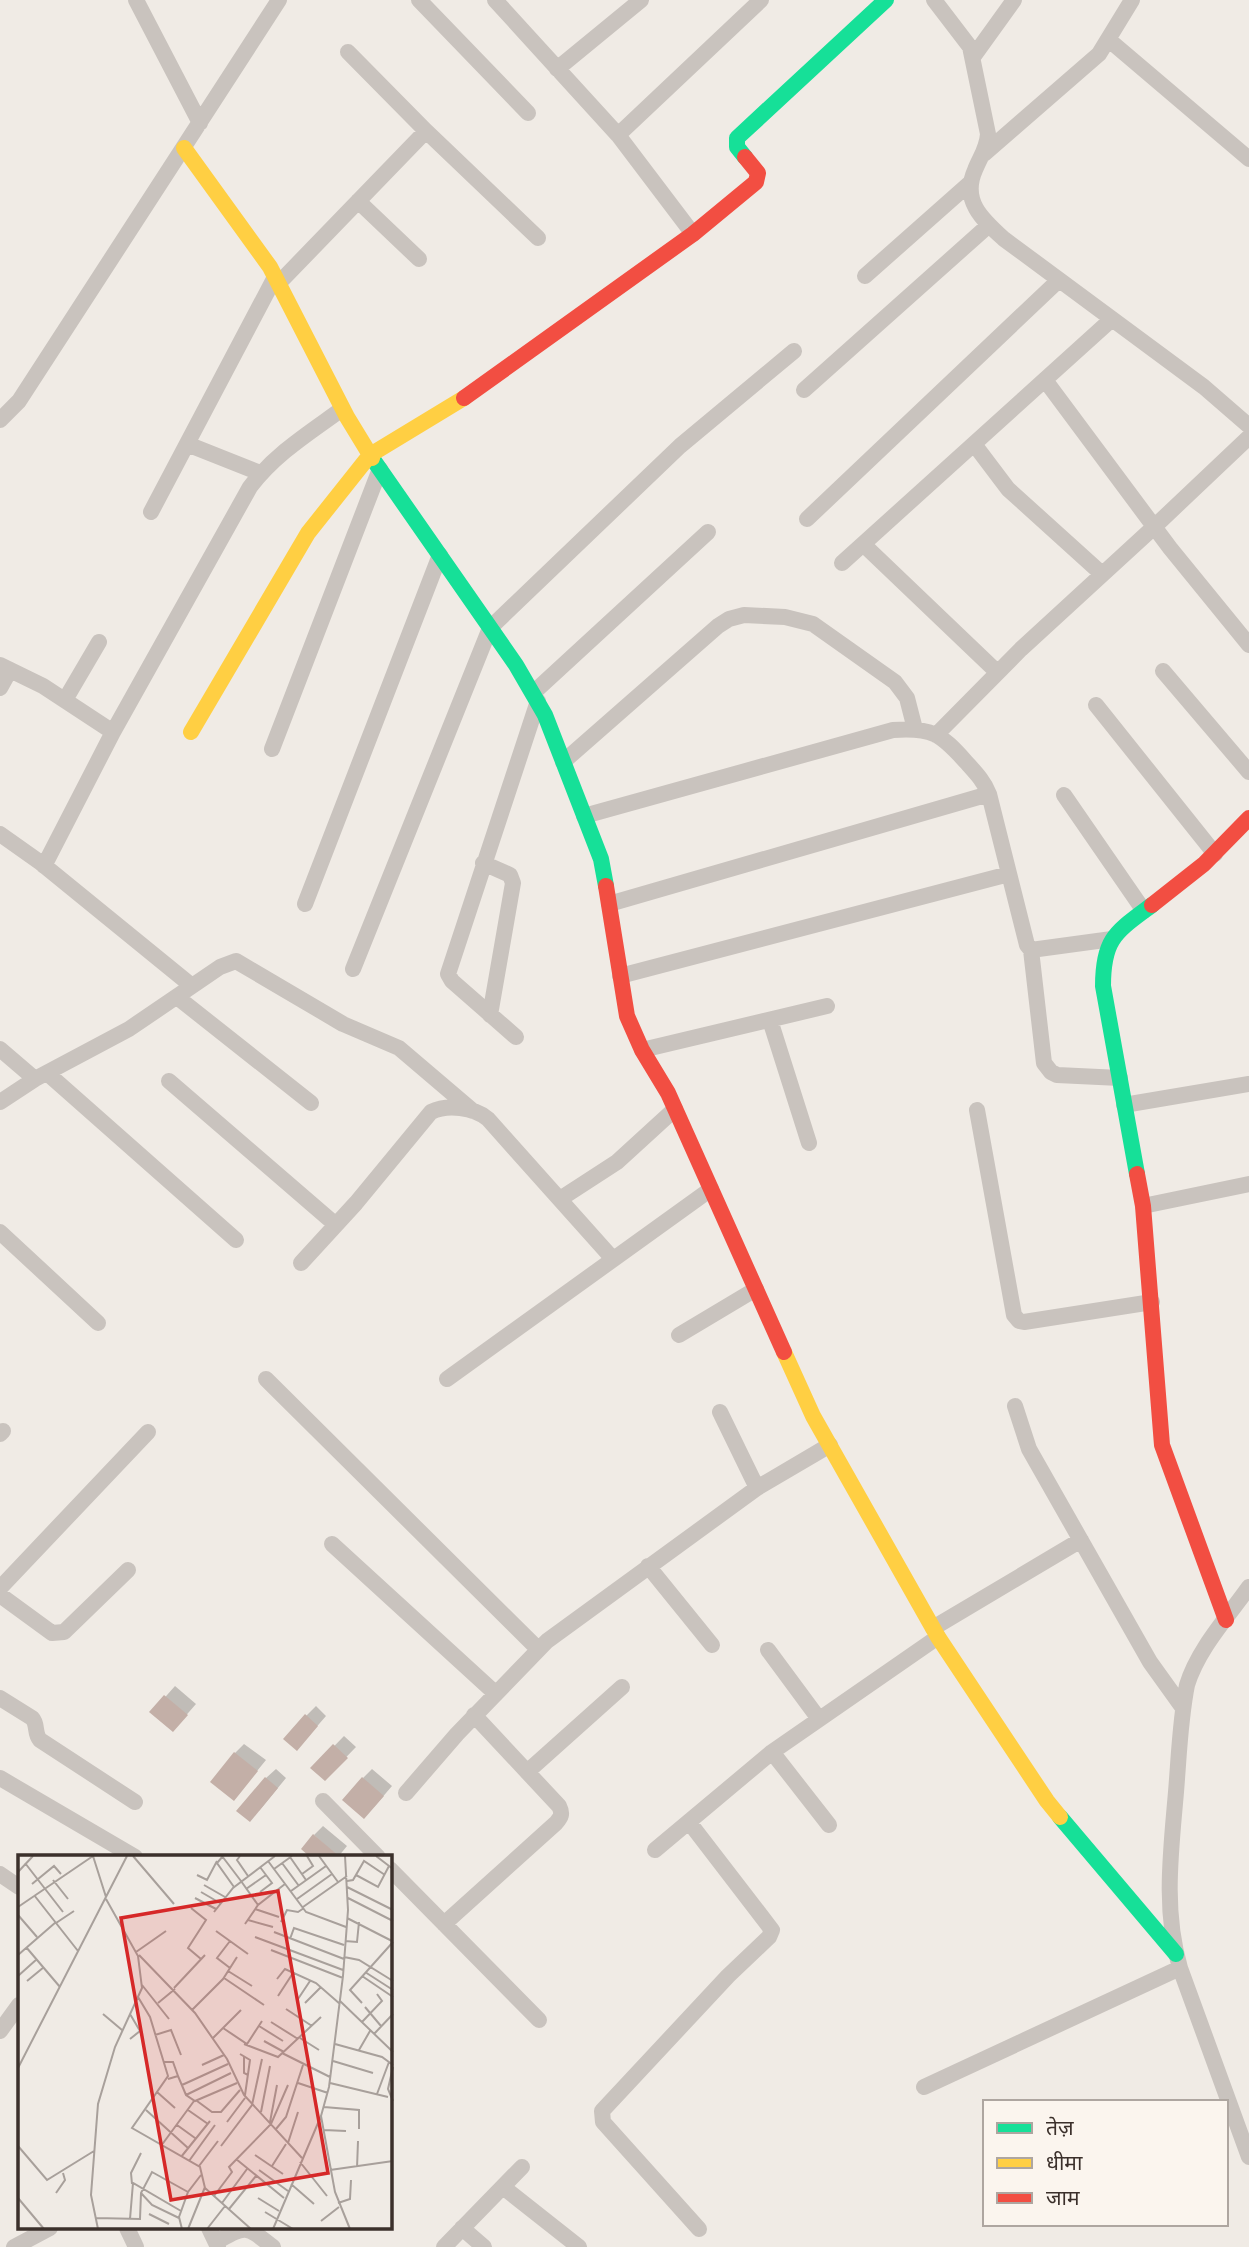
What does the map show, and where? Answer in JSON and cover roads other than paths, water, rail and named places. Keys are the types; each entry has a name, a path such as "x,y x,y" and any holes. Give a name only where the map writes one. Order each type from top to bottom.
{"street":[{"path":"136,0 200,124"},
{"path":"0,420 19,401 279,0"},
{"path":"419,0 528,113"},
{"path":"495,0 618,135 693,234"},
{"path":"558,69 641,0"},
{"path":"618,135 761,0"},
{"path":"191,732 308,533 370,455 481,388 693,234 756,182 758,173 737,147 737,138 886,0"},
{"path":"865,276 970,183 987,145 988,134 973,57 965,38 934,0"},
{"path":"973,57 1014,0"},
{"path":"984,153 1100,54 1132,0"},
{"path":"1109,40 1249,159"},
{"path":"348,52 538,238"},
{"path":"151,512 276,280 426,131"},
{"path":"184,148 264,257 342,409 370,455 536,697 601,859 626,1016 642,1050 666,1088 809,1407 935,1633 1047,1801 1178,1961"},
{"path":"970,183 970,199 1004,240 1204,387 1249,426"},
{"path":"358,201 419,259"},
{"path":"804,390 989,225"},
{"path":"807,519 1059,280"},
{"path":"842,564 1112,319"},
{"path":"353,969 491,628 680,446 794,351"},
{"path":"1045,380 1154,527 1249,645"},
{"path":"44,866 113,732 250,487 277,456 342,409"},
{"path":"936,735 997,672 1249,437"},
{"path":"187,444 260,473"},
{"path":"974,444 1009,489 1102,574"},
{"path":"272,749 380,469"},
{"path":"516,1037 452,981 448,974 536,697 708,532"},
{"path":"863,544 997,672"},
{"path":"305,904 440,555"},
{"path":"563,762 718,626 744,615 786,617 813,624 895,682 907,698 915,729"},
{"path":"65,700 99,642"},
{"path":"0,688 5,667 43,686 113,732"},
{"path":"1163,671 1249,772"},
{"path":"1096,705 1215,854"},
{"path":"584,816 893,730 915,729 936,735 946,740 970,766 989,794 1027,945 1031,950 1044,1063 1057,1075 1120,1078"},
{"path":"609,904 989,794"},
{"path":"1064,796 1143,911"},
{"path":"1226,1620 1168,1468 1162,1445 1143,1206 1103,986 1102,961 1118,931 1215,854 1237,834 1249,818"},
{"path":"0,834 44,866 192,986"},
{"path":"483,863 510,875 513,883 490,1015"},
{"path":"620,976 1009,874"},
{"path":"1031,950 1112,939"},
{"path":"0,1102 41,1076 129,1029 228,963 236,961 332,1018 399,1048 473,1111 488,1119 613,1259"},
{"path":"177,997 311,1103"},
{"path":"642,1050 827,1006"},
{"path":"770,1020 810,1143"},
{"path":"0,1049 41,1076 236,1240"},
{"path":"169,1081 336,1225"},
{"path":"1124,1105 1249,1084"},
{"path":"301,1263 431,1112 448,1108 473,1111"},
{"path":"560,1199 617,1162 675,1109"},
{"path":"977,1110 1016,1318 1024,1322 1152,1303"},
{"path":"1143,1206 1249,1184"},
{"path":"447,1379 711,1189"},
{"path":"0,1232 98,1323"},
{"path":"680,1335 756,1289"},
{"path":"266,1380 538,1649"},
{"path":"1014,1406 1029,1448 1150,1662 1183,1708"},
{"path":"720,1412 757,1488"},
{"path":"0,1588 148,1433"},
{"path":"406,1793 538,1649 757,1488 830,1445"},
{"path":"655,1850 772,1752 935,1633 1081,1540"},
{"path":"332,1544 495,1693"},
{"path":"648,1566 712,1645"},
{"path":"0,1595 52,1633 64,1632 128,1570"},
{"path":"1249,1587 1192,1669 1183,1708 1169,1880 1170,1917 1178,1961 1249,2157"},
{"path":"768,1650 819,1719"},
{"path":"527,1772 622,1687"},
{"path":"0,1698 35,1721 36,1735 40,1740 135,1802"},
{"path":"444,1924 561,1818 562,1812 474,1716"},
{"path":"772,1752 829,1825"},
{"path":"0,1778 132,1855"},
{"path":"323,1801 376,1855"},
{"path":"689,1822 772,1930 769,1937 728,1976 602,2111 601,2116 603,2122 699,2229"},
{"path":"392,1871 539,2020"},
{"path":"0,1874 18,1886"},
{"path":"923,2087 1178,1961"},
{"path":"0,2031 18,2006"},
{"path":"444,2247 522,2166"},
{"path":"503,2187 579,2247"},
{"path":"462,2228 484,2247"},
{"path":"14,2247 46,2230"},
{"path":"128,2230 136,2247"},
{"path":"214,2239 242,2230"},
{"path":"251,2230 273,2247"}]}
